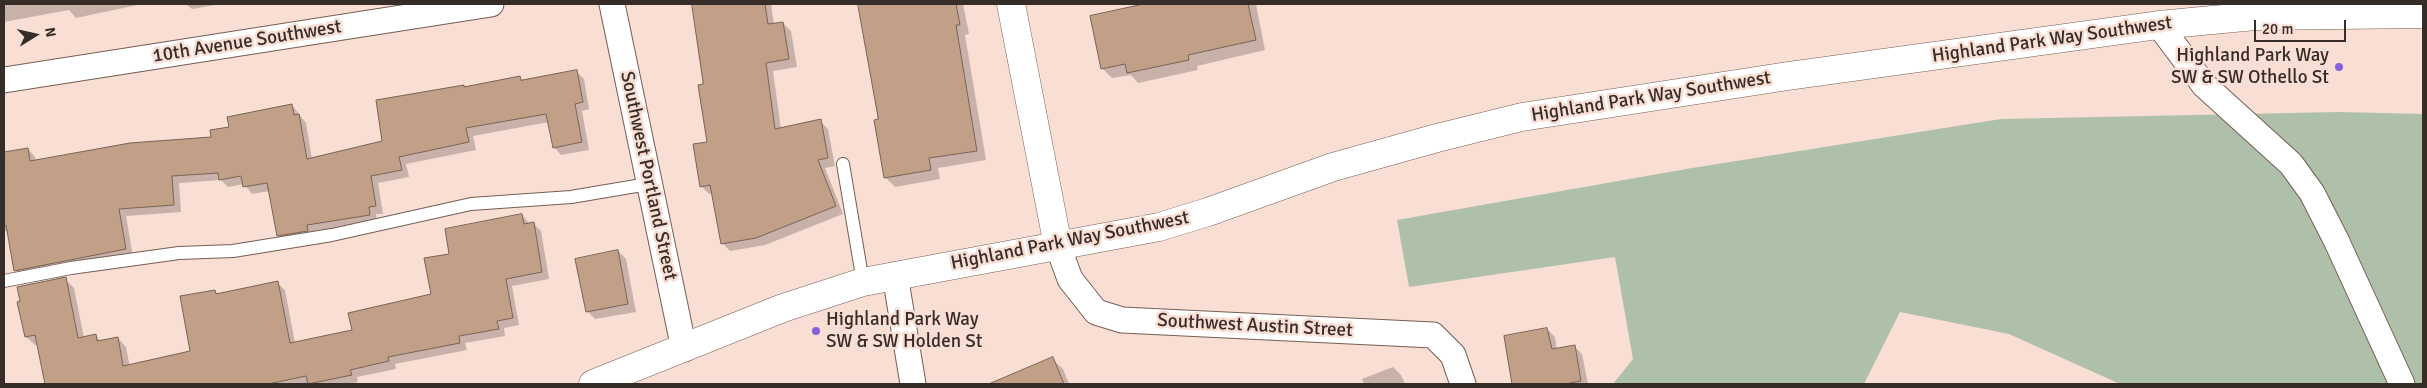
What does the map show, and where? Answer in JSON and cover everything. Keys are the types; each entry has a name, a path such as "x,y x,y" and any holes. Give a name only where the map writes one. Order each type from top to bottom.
{"main road":[{"path":"1011,4 1058,246"},
{"name":"Highland Park Way Southwest","path":"593,384 791,306 863,282 1159,227 1208,212 1333,167 1437,138 1522,118 1788,76 2159,25 2255,16 2423,14"}],"street":[{"name":"10th Avenue Southwest","path":"4,80 490,4"},
{"name":"Southwest Portland Street","path":"612,4 648,184 684,349"},
{"path":"2159,25 2204,85 2291,164 2312,193 2336,240 2402,384"},
{"name":"Southwest Austin Street","path":"1058,246 1070,279 1096,312 1122,320 1433,335 1453,355 1463,384"},
{"path":"895,275 914,384"}],"lane":[{"path":"843,164 863,282"},
{"path":"4,281 179,253 232,251 323,237 471,204 571,197 648,184"}],"green space":[{"path":"2339,112 2423,114 2423,384 2120,384 2009,334 1900,312 1864,384 1613,384 1633,359 1615,257 1409,287 1397,220 1692,168 2001,119"}],"building":[{"path":"692,4 765,4 768,24 783,22 789,59 766,63 775,129 821,119 828,158 818,160 836,206 756,238 721,244 710,185 700,187 693,144 707,142 698,85 703,84"},
{"path":"858,4 956,4 960,25 956,25 977,151 929,158 931,170 884,178 874,120 878,119"},
{"path":"1144,4 1248,4 1256,40 1188,55 1189,60 1127,73 1125,64 1101,69 1090,16"},
{"path":"577,70 583,102 575,104 582,142 553,148 546,114 466,128 469,142 399,157 402,170 371,176 376,206 369,207 370,215 307,225 308,231 277,236 267,183 243,187 241,176 219,180 218,173 172,176 174,205 119,209 126,249 14,271 6,225 4,226 4,152 28,148 30,161 130,143 211,137 210,130 229,127 227,117 292,104 294,115 299,114 307,159 382,141 376,100 464,85 464,87 520,76 521,80"},
{"path":"522,214 524,224 534,222 542,272 506,279 513,318 497,321 499,329 459,336 460,343 388,357 389,361 350,370 352,375 308,384 306,376 268,384 45,384 35,335 25,337 17,302 20,301 17,287 66,277 78,338 96,334 97,341 118,337 123,366 190,351 180,296 215,290 216,294 278,281 290,343 352,330 348,313 431,294 424,258 449,254 445,229"},
{"path":"618,250 628,304 586,312 575,259"},
{"path":"1547,328 1552,349 1575,345 1581,381 1565,384 1512,384 1504,336"},
{"path":"1053,357 1064,384 989,384"}],"place":[{"name":"Highland Park Way SW & SW Othello St","path":"2339,67"},
{"name":"Highland Park Way SW & SW Holden St","path":"816,331"}]}
